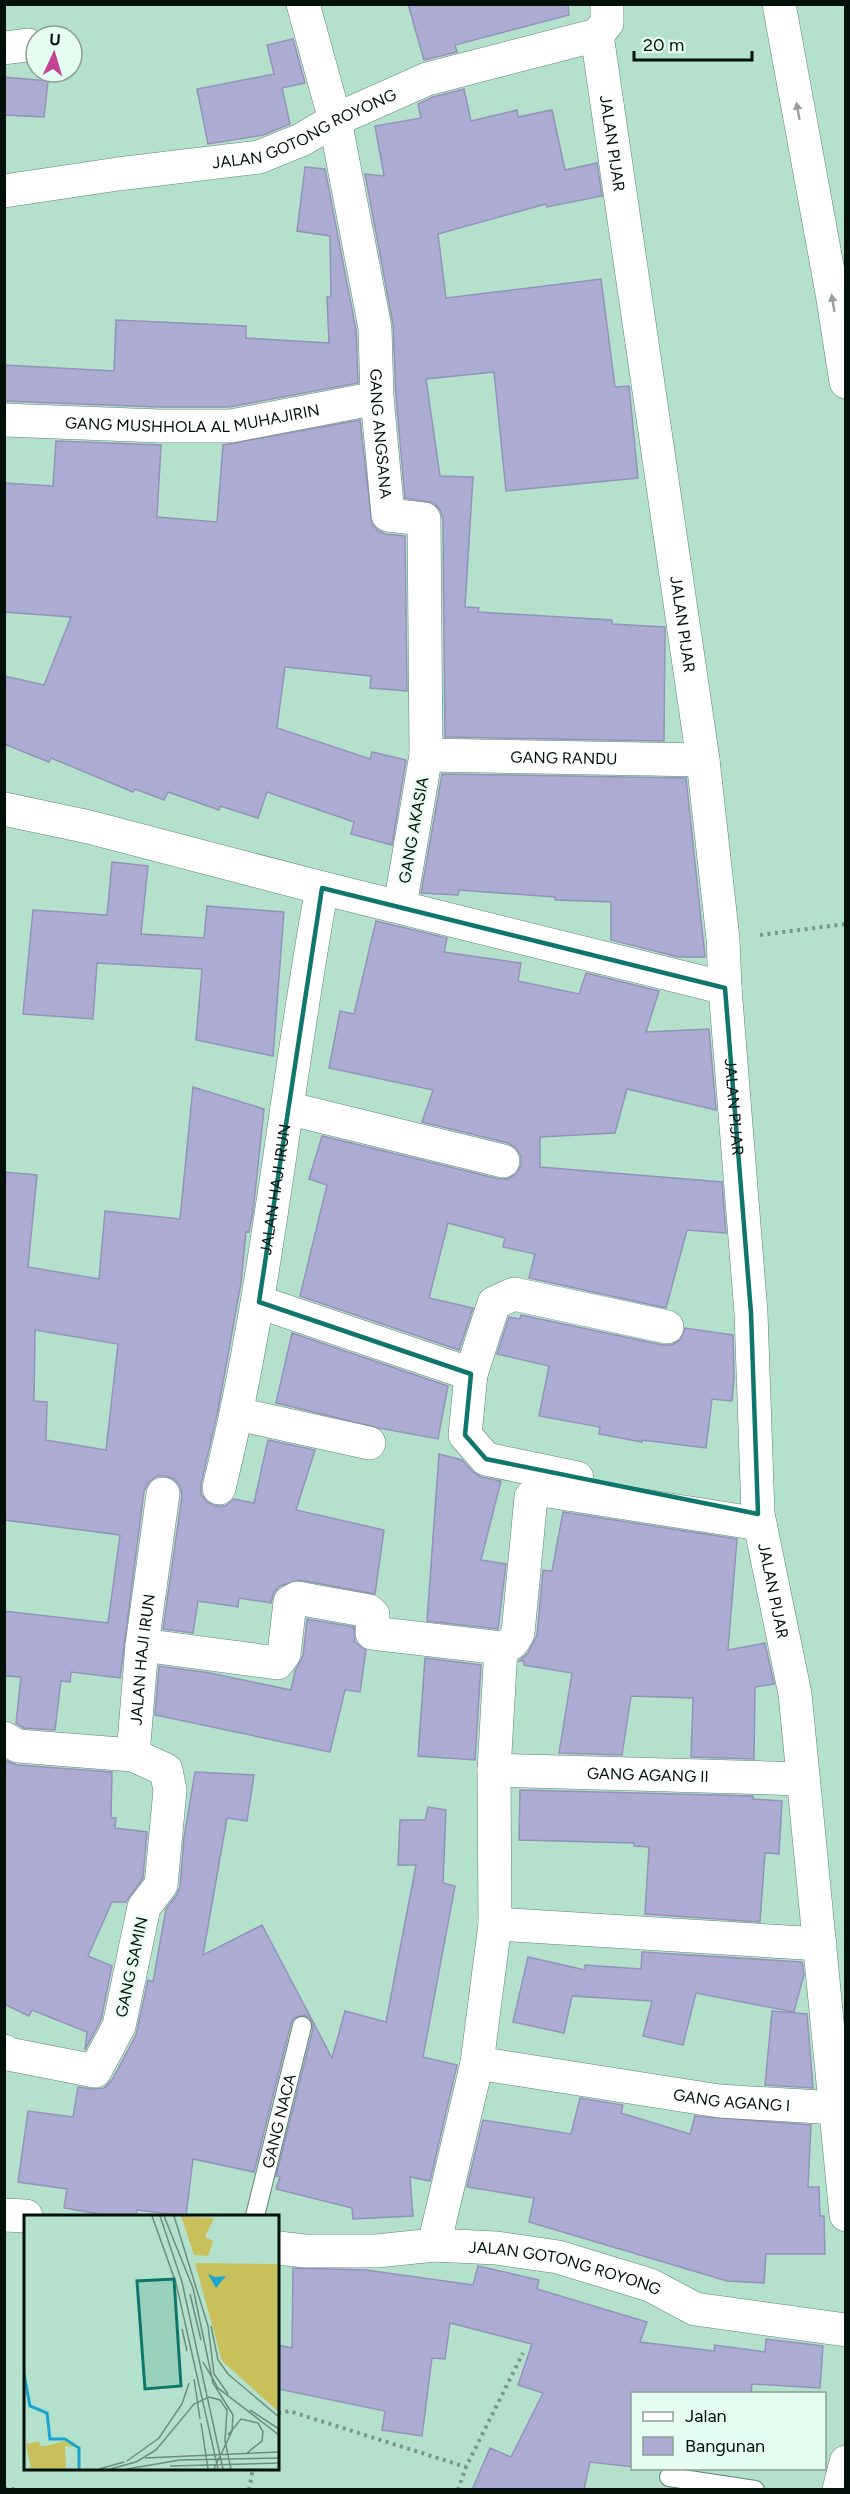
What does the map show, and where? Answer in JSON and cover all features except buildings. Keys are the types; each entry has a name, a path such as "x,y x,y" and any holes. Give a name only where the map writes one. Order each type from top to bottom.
{"main road":[{"name":"GANG ANGSANA","path":"303,4 335,120 375,328 377,398 388,515 424,519 426,755"},
{"path":"779,4 846,382"},
{"name":"JALAN GOTONG ROYONG","path":"4,191 259,157 301,140 335,120 427,79 602,20"},
{"name":"JALAN PIJAR","path":"602,20 703,760 723,939 751,1313 759,1519 795,1694 846,2215"},
{"name":"GANG MUSHHOLA AL MUHAJIRIN","path":"4,420 159,426 231,426 377,398"},
{"name":"GANG RANDU","path":"426,755 703,760"},
{"name":"GANG AKASIA","path":"399,906 426,755"},
{"path":"4,809 89,827 322,888 725,988"},
{"name":"JALAN HAJI IRUN","path":"219,1488 238,1414 258,1302 322,888"},
{"path":"287,1108 503,1161"},
{"path":"667,1327 514,1294 494,1303 471,1374 465,1435 486,1459 759,1519"},
{"path":"258,1302 471,1374"},
{"path":"238,1414 369,1443"},
{"path":"142,1645 277,1663 284,1654 290,1602 297,1598 369,1611 374,1616 372,1633 501,1648 512,1643 518,1634 531,1497 542,1491 759,1519"},
{"name":"JALAN HAJI IRUN","path":"133,1755 142,1645 163,1494"},
{"path":"434,2245 477,2062 495,1924 494,1770 501,1648"},
{"path":"4,1738 18,1746 133,1755"},
{"name":"GANG SAMIN","path":"6,2060 95,2071 119,2026 144,1907 161,1885 170,1790 166,1770 133,1755"},
{"name":"GANG AGANG II","path":"494,1770 803,1779"},
{"path":"495,1924 820,1944"},
{"name":"GANG AGANG I","path":"477,2062 719,2101 837,2108"},
{"path":"4,2215 24,2217"},
{"name":"JALAN GOTONG ROYONG","path":"279,2248 305,2251 378,2251 434,2245 496,2248 558,2257 650,2285 695,2309 846,2330"},
{"path":"839,2490 846,2462"}],"lane":[{"name":"GANG NACA","path":"255,2215 302,2026"},
{"path":"669,2477 755,2490"}],"path":[{"path":"723,939 846,924"},
{"path":"458,2490 466,2468 523,2353"},
{"path":"279,2413 289,2411 466,2468"},
{"path":"249,2490 253,2470"},
{"path":"4,2488 20,2490"}],"highlighted area":[{"path":"322,888 725,988 751,1313 758,1514 486,1459 465,1435 471,1374 259,1302"}]}
